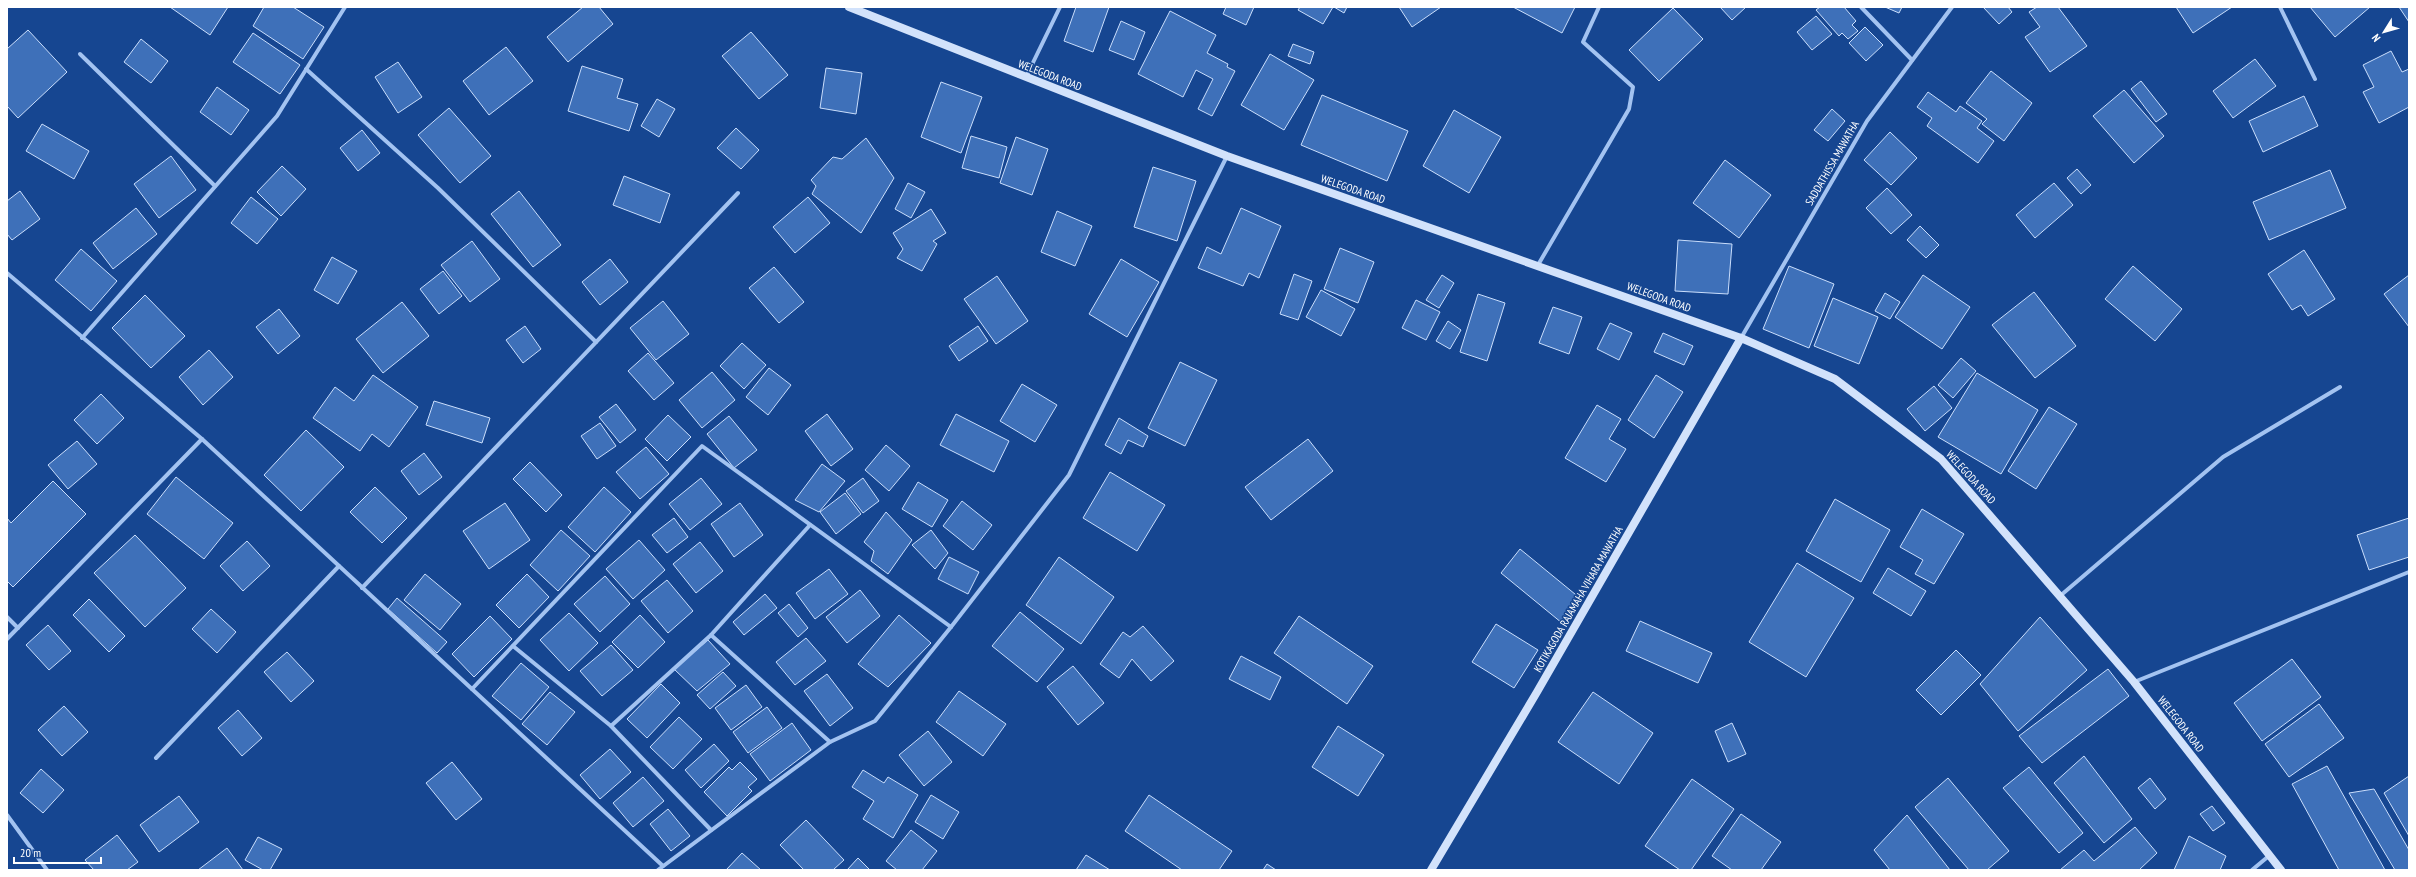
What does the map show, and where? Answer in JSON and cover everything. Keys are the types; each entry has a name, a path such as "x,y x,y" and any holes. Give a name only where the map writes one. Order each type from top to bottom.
{"street":[{"path":"82,338 276,116 345,7"},
{"name":"WELEGODA ROAD","path":"848,7 1227,156 1741,338 1835,379 1941,459 2134,682 2281,870"},
{"path":"1026,77 1060,7"},
{"path":"1538,265 1629,109 1633,87 1583,42 1599,7"},
{"path":"1861,7 1912,60"},
{"name":"SADDATHISSA MAWATHA","path":"1741,338 1867,122 1952,7"},
{"path":"2280,7 2315,79"},
{"path":"80,54 215,186"},
{"path":"306,69 438,188 596,342"},
{"path":"658,870 830,742 875,721 951,626 1068,475 1227,156"},
{"path":"362,588 738,193"},
{"path":"7,273 202,439 662,866"},
{"name":"KOTIKAGODA RAJAMAHA VIHARA MAWATHA","path":"1431,870 1537,692 1741,338"},
{"path":"2060,596 2223,457 2340,387"},
{"path":"7,639 202,439"},
{"path":"472,689 702,446 951,626"},
{"path":"611,726 712,635 810,525"},
{"path":"156,758 339,566"},
{"path":"2134,682 2409,572"},
{"path":"7,617 18,628"},
{"path":"712,635 830,742"},
{"path":"513,646 611,726 712,830"},
{"path":"7,815 44,869"},
{"path":"2252,870 2270,855"}],"building":[{"path":"170,7 228,7 210,35"},
{"path":"264,7 293,7 324,27 303,59 253,26"},
{"path":"583,7 599,7 613,24 568,62 547,37"},
{"path":"1076,7 1109,7 1093,52 1064,41"},
{"path":"1226,7 1254,7 1246,25 1223,14"},
{"path":"1300,7 1333,7 1323,24 1298,10"},
{"path":"1334,7 1347,7 1344,13"},
{"path":"1399,7 1441,7 1412,27"},
{"path":"1513,7 1575,7 1562,33"},
{"path":"1720,7 1746,7 1732,20"},
{"path":"1820,7 1844,7 1856,21 1852,25 1858,31 1848,39 1842,33 1839,36 1816,10"},
{"path":"1885,7 1902,7 1899,13"},
{"path":"1983,7 2008,7 2012,12 1999,24"},
{"path":"2037,7 2058,7 2087,46 2050,72 2025,37 2040,27 2029,12"},
{"path":"2176,7 2232,7 2193,33"},
{"path":"2310,7 2370,7 2335,37"},
{"path":"2399,7 2409,7 2409,22"},
{"path":"1673,8 1703,39 1659,81 1629,50"},
{"path":"1170,11 1216,35 1207,53 1228,64 1227,67 1235,71 1212,116 1198,109 1213,79 1196,70 1183,97 1138,74"},
{"path":"1816,16 1832,34 1812,50 1797,32"},
{"path":"1121,21 1145,32 1134,60 1109,50"},
{"path":"1865,27 1883,45 1866,61 1849,43"},
{"path":"28,30 67,72 18,118 7,106 7,49"},
{"path":"751,32 788,75 759,99 722,56"},
{"path":"253,33 300,65 280,94 233,62"},
{"path":"141,39 168,61 151,83 124,62"},
{"path":"1293,44 1314,52 1310,64 1288,56"},
{"path":"506,47 533,81 489,115 463,81"},
{"path":"2391,51 2402,72 2409,69 2409,107 2379,123 2363,92 2374,87 2363,65"},
{"path":"1270,54 1314,80 1284,130 1241,105"},
{"path":"2255,59 2276,86 2233,118 2213,91"},
{"path":"398,62 422,97 398,113 375,77"},
{"path":"582,66 623,79 617,98 638,104 629,131 568,111"},
{"path":"826,68 862,73 856,114 820,108"},
{"path":"1991,71 2032,103 2004,141 1982,124 1987,119 1966,103"},
{"path":"2141,81 2167,114 2156,122 2131,89"},
{"path":"941,82 982,97 961,153 921,137"},
{"path":"217,87 249,110 231,135 200,112"},
{"path":"2124,90 2164,136 2134,163 2093,116"},
{"path":"1928,92 1956,112 1960,106 1982,121 1977,128 1994,141 1978,163 1927,126 1932,118 1917,107"},
{"path":"1322,95 1408,131 1387,181 1301,145"},
{"path":"2304,96 2318,126 2263,152 2249,121"},
{"path":"657,99 675,109 659,137 641,126"},
{"path":"449,108 491,156 460,183 418,135"},
{"path":"1832,109 1845,121 1828,141 1814,130"},
{"path":"1454,110 1501,137 1469,193 1423,166"},
{"path":"42,124 89,151 74,179 26,151"},
{"path":"736,128 759,150 741,169 717,148"},
{"path":"362,130 380,153 358,171 340,148"},
{"path":"1890,132 1917,158 1891,185 1864,160"},
{"path":"971,136 1007,147 999,178 962,168"},
{"path":"1016,137 1048,149 1032,195 1000,183"},
{"path":"866,138 894,178 861,233 812,194 816,186 811,180 833,157 842,159"},
{"path":"171,156 196,190 159,218 134,184"},
{"path":"1725,160 1771,195 1739,238 1693,203"},
{"path":"282,166 306,189 281,216 257,192"},
{"path":"1153,167 1196,181 1177,241 1134,227"},
{"path":"2077,169 2091,185 2081,194 2067,178"},
{"path":"2330,170 2346,208 2269,240 2253,202"},
{"path":"624,176 670,194 660,223 613,205"},
{"path":"908,183 925,192 911,218 895,209"},
{"path":"2054,183 2073,205 2035,238 2016,215"},
{"path":"1887,188 1912,215 1891,234 1866,208"},
{"path":"20,191 40,219 12,240 7,234 7,201"},
{"path":"519,191 561,245 533,267 491,214"},
{"path":"251,197 278,219 257,244 231,223"},
{"path":"808,197 830,223 795,253 773,227"},
{"path":"136,208 157,234 113,269 93,243"},
{"path":"1241,208 1281,226 1259,278 1249,273 1243,286 1198,268 1207,247 1221,254"},
{"path":"931,209 946,233 933,241 937,244 922,271 897,258 903,249 893,233"},
{"path":"1057,211 1092,226 1075,266 1041,252"},
{"path":"1920,226 1939,245 1926,258 1907,240"},
{"path":"1678,240 1732,244 1728,294 1675,291"},
{"path":"472,241 500,279 470,302 441,265"},
{"path":"1340,248 1374,262 1358,303 1324,289"},
{"path":"81,249 117,281 91,311 55,280"},
{"path":"2304,250 2335,299 2308,316 2301,305 2292,310 2268,274"},
{"path":"332,257 357,271 338,304 314,290"},
{"path":"610,259 628,282 600,305 582,282"},
{"path":"1121,259 1159,282 1127,337 1089,314"},
{"path":"1789,266 1834,284 1809,348 1763,329"},
{"path":"2133,266 2182,309 2155,341 2105,299"},
{"path":"774,267 804,302 779,323 749,288"},
{"path":"443,271 462,296 439,314 420,289"},
{"path":"1294,274 1312,281 1298,320 1280,314"},
{"path":"1442,275 1454,283 1439,308 1426,300"},
{"path":"1923,275 1970,307 1942,349 1895,317"},
{"path":"2409,275 2409,327 2384,294"},
{"path":"997,276 1028,321 996,344 964,299"},
{"path":"1321,290 1355,309 1341,336 1306,317"},
{"path":"2034,292 2076,346 2035,378 1992,325"},
{"path":"1885,293 1900,302 1890,319 1875,311"},
{"path":"1478,294 1505,303 1487,361 1460,352"},
{"path":"145,295 185,336 151,368 112,328"},
{"path":"1833,298 1878,317 1859,364 1814,346"},
{"path":"1416,300 1440,312 1426,340 1402,328"},
{"path":"663,301 689,334 656,360 630,328"},
{"path":"402,302 429,336 383,373 356,339"},
{"path":"1553,307 1582,317 1569,354 1539,343"},
{"path":"279,309 300,336 278,354 256,327"},
{"path":"1448,321 1461,330 1450,349 1436,341"},
{"path":"1610,323 1632,333 1619,360 1597,349"},
{"path":"525,326 541,349 523,363 506,340"},
{"path":"978,326 988,341 959,361 949,346"},
{"path":"1663,333 1693,346 1684,365 1654,352"},
{"path":"742,343 766,365 744,389 720,366"},
{"path":"209,350 233,377 203,405 179,377"},
{"path":"648,353 674,383 654,400 628,371"},
{"path":"1961,358 1976,371 1953,398 1938,385"},
{"path":"1180,362 1217,380 1185,446 1148,428"},
{"path":"769,368 791,385 768,415 746,397"},
{"path":"712,372 735,400 702,428 679,400"},
{"path":"1977,373 2038,410 2001,474 1938,437"},
{"path":"373,375 418,407 389,447 372,434 360,451 313,418 335,387 354,401"},
{"path":"1656,375 1683,392 1654,438 1628,420"},
{"path":"1022,384 1057,405 1035,442 1000,421"},
{"path":"1934,386 1952,408 1925,431 1907,409"},
{"path":"101,394 124,418 97,444 74,420"},
{"path":"434,401 490,418 482,443 426,425"},
{"path":"616,404 636,430 620,443 599,417"},
{"path":"1597,405 1621,419 1609,439 1626,449 1606,482 1565,458"},
{"path":"2049,407 2077,424 2036,489 2008,471"},
{"path":"827,414 853,449 831,466 805,431"},
{"path":"956,414 1009,441 994,472 940,445"},
{"path":"668,415 691,437 667,461 645,439"},
{"path":"729,416 757,450 734,468 707,434"},
{"path":"1119,418 1148,436 1143,447 1128,440 1121,454 1105,445"},
{"path":"600,423 616,446 597,459 581,436"},
{"path":"306,430 344,467 301,511 264,475"},
{"path":"1308,439 1333,471 1271,520 1245,487"},
{"path":"77,441 97,464 68,489 48,465"},
{"path":"886,445 910,466 889,491 865,470"},
{"path":"646,447 669,474 640,499 616,472"},
{"path":"424,453 442,477 419,495 401,471"},
{"path":"530,462 562,495 546,512 513,479"},
{"path":"822,464 845,481 819,512 795,500"},
{"path":"1110,472 1165,505 1137,551 1083,518"},
{"path":"176,477 233,523 204,559 147,514"},
{"path":"701,478 722,504 690,530 669,504"},
{"path":"863,478 879,501 863,513 846,491"},
{"path":"53,481 86,514 13,587 7,581 7,518 11,523"},
{"path":"918,482 948,500 932,527 902,509"},
{"path":"375,487 407,518 382,543 350,512"},
{"path":"604,487 631,512 595,552 568,527"},
{"path":"845,493 861,514 836,534 820,512"},
{"path":"1835,499 1890,530 1861,582 1806,551"},
{"path":"962,501 992,525 973,550 943,526"},
{"path":"505,503 530,540 489,569 463,531"},
{"path":"740,503 763,535 734,557 711,524"},
{"path":"1922,509 1964,534 1934,584 1915,574 1923,560 1900,547"},
{"path":"886,512 912,540 888,574 871,561 874,551 864,542"},
{"path":"674,518 688,537 667,553 652,535"},
{"path":"2409,518 2409,557 2369,570 2357,535"},
{"path":"561,530 590,556 558,591 530,565"},
{"path":"931,530 948,553 935,569 912,545"},
{"path":"135,535 186,588 145,627 94,573"},
{"path":"639,540 665,570 633,599 606,569"},
{"path":"247,541 270,566 243,591 220,566"},
{"path":"700,542 723,571 696,593 673,564"},
{"path":"1520,549 1581,599 1562,623 1501,573"},
{"path":"949,557 979,572 968,594 938,579"},
{"path":"1059,557 1114,597 1081,644 1026,605"},
{"path":"1797,563 1854,598 1806,677 1749,642"},
{"path":"1888,568 1926,591 1911,616 1873,593"},
{"path":"829,569 848,594 815,619 796,593"},
{"path":"425,574 461,604 440,630 404,600"},
{"path":"527,574 549,597 519,628 496,605"},
{"path":"605,576 630,604 600,632 574,604"},
{"path":"667,580 693,611 668,633 641,601"},
{"path":"860,590 880,616 847,643 826,617"},
{"path":"765,594 777,608 744,635 733,622"},
{"path":"397,598 447,642 437,653 388,609"},
{"path":"89,599 125,636 109,652 73,615"},
{"path":"789,604 808,628 798,637 778,613"},
{"path":"211,609 236,632 217,653 192,629"},
{"path":"1020,612 1064,649 1037,682 992,646"},
{"path":"569,613 598,643 569,671 540,640"},
{"path":"640,615 665,642 638,668 612,642"},
{"path":"899,615 931,643 888,687 858,664"},
{"path":"490,616 512,639 474,677 452,654"},
{"path":"1299,616 1373,666 1347,704 1274,653"},
{"path":"2040,617 2087,670 2018,731 1980,684"},
{"path":"1640,621 1712,653 1698,683 1626,651"},
{"path":"1496,624 1538,650 1514,688 1472,662"},
{"path":"48,625 71,651 49,670 26,645"},
{"path":"1143,626 1174,661 1151,681 1132,659 1119,678 1100,664 1123,632 1130,637"},
{"path":"806,638 826,661 795,685 776,662"},
{"path":"708,640 730,664 697,691 674,669"},
{"path":"611,645 633,670 602,696 580,671"},
{"path":"1956,650 1981,675 1941,715 1916,690"},
{"path":"287,652 314,681 291,702 264,672"},
{"path":"1241,656 1281,677 1270,700 1229,679"},
{"path":"2292,659 2321,697 2262,741 2234,703"},
{"path":"521,663 549,687 521,720 492,696"},
{"path":"1073,666 1104,703 1078,725 1047,687"},
{"path":"2108,669 2129,696 2042,763 2019,736"},
{"path":"723,672 736,686 710,709 697,695"},
{"path":"827,674 853,708 830,726 804,691"},
{"path":"661,684 680,703 647,738 627,719"},
{"path":"746,685 762,707 731,730 715,708"},
{"path":"959,691 1006,724 983,756 936,722"},
{"path":"550,692 575,712 547,745 522,724"},
{"path":"1593,692 1653,733 1619,784 1558,742"},
{"path":"2319,704 2344,738 2289,777 2265,744"},
{"path":"64,706 88,732 62,756 38,730"},
{"path":"767,707 782,728 748,753 733,732"},
{"path":"238,710 262,738 242,756 218,728"},
{"path":"679,717 702,739 673,769 650,747"},
{"path":"792,723 811,750 770,781 750,754"},
{"path":"1732,723 1746,754 1728,762 1715,731"},
{"path":"1338,726 1384,755 1358,796 1312,767"},
{"path":"928,731 952,762 924,786 899,755"},
{"path":"714,744 729,761 701,788 685,770"},
{"path":"610,749 631,772 600,799 580,775"},
{"path":"2084,756 2132,819 2104,843 2054,783"},
{"path":"452,762 482,799 456,820 426,783"},
{"path":"740,762 757,779 748,787 752,791 727,816 704,792 729,767 732,770"},
{"path":"2327,766 2385,870 2339,870 2292,784"},
{"path":"2029,767 2083,833 2059,853 2003,788"},
{"path":"41,769 64,790 43,813 20,793"},
{"path":"863,770 884,783 888,777 918,795 893,838 863,819 874,801 852,787"},
{"path":"2409,776 2409,836 2384,793"},
{"path":"643,777 664,801 633,827 613,803"},
{"path":"1948,778 2009,851 1987,870 1969,870 1915,807"},
{"path":"2150,778 2166,799 2155,809 2138,788"},
{"path":"1692,779 1734,809 1691,870 1680,870 1645,846"},
{"path":"2374,789 2409,850 2409,870 2395,870 2349,793"},
{"path":"931,795 959,812 943,839 915,822"},
{"path":"1149,795 1232,851 1219,870 1182,870 1125,831"},
{"path":"179,796 199,822 159,852 140,825"},
{"path":"2212,806 2225,823 2213,831 2200,814"},
{"path":"668,809 690,836 671,851 650,824"},
{"path":"1741,814 1781,842 1761,870 1732,870 1712,856"},
{"path":"1907,815 1950,870 1890,870 1874,850"},
{"path":"806,820 844,860 833,870 804,870 780,845"},
{"path":"2135,827 2157,853 2139,870 2060,870 2084,850 2094,861"},
{"path":"911,830 937,851 922,870 897,870 886,861"},
{"path":"117,835 138,862 127,870 94,870 85,860"},
{"path":"2189,836 2226,856 2220,870 2174,870"},
{"path":"258,837 282,849 270,870 263,870 245,860"},
{"path":"227,848 243,870 198,870"},
{"path":"742,853 761,870 726,870"},
{"path":"1086,855 1110,870 1076,870"},
{"path":"858,858 870,870 847,870"},
{"path":"1267,864 1276,870 1263,870"}]}
